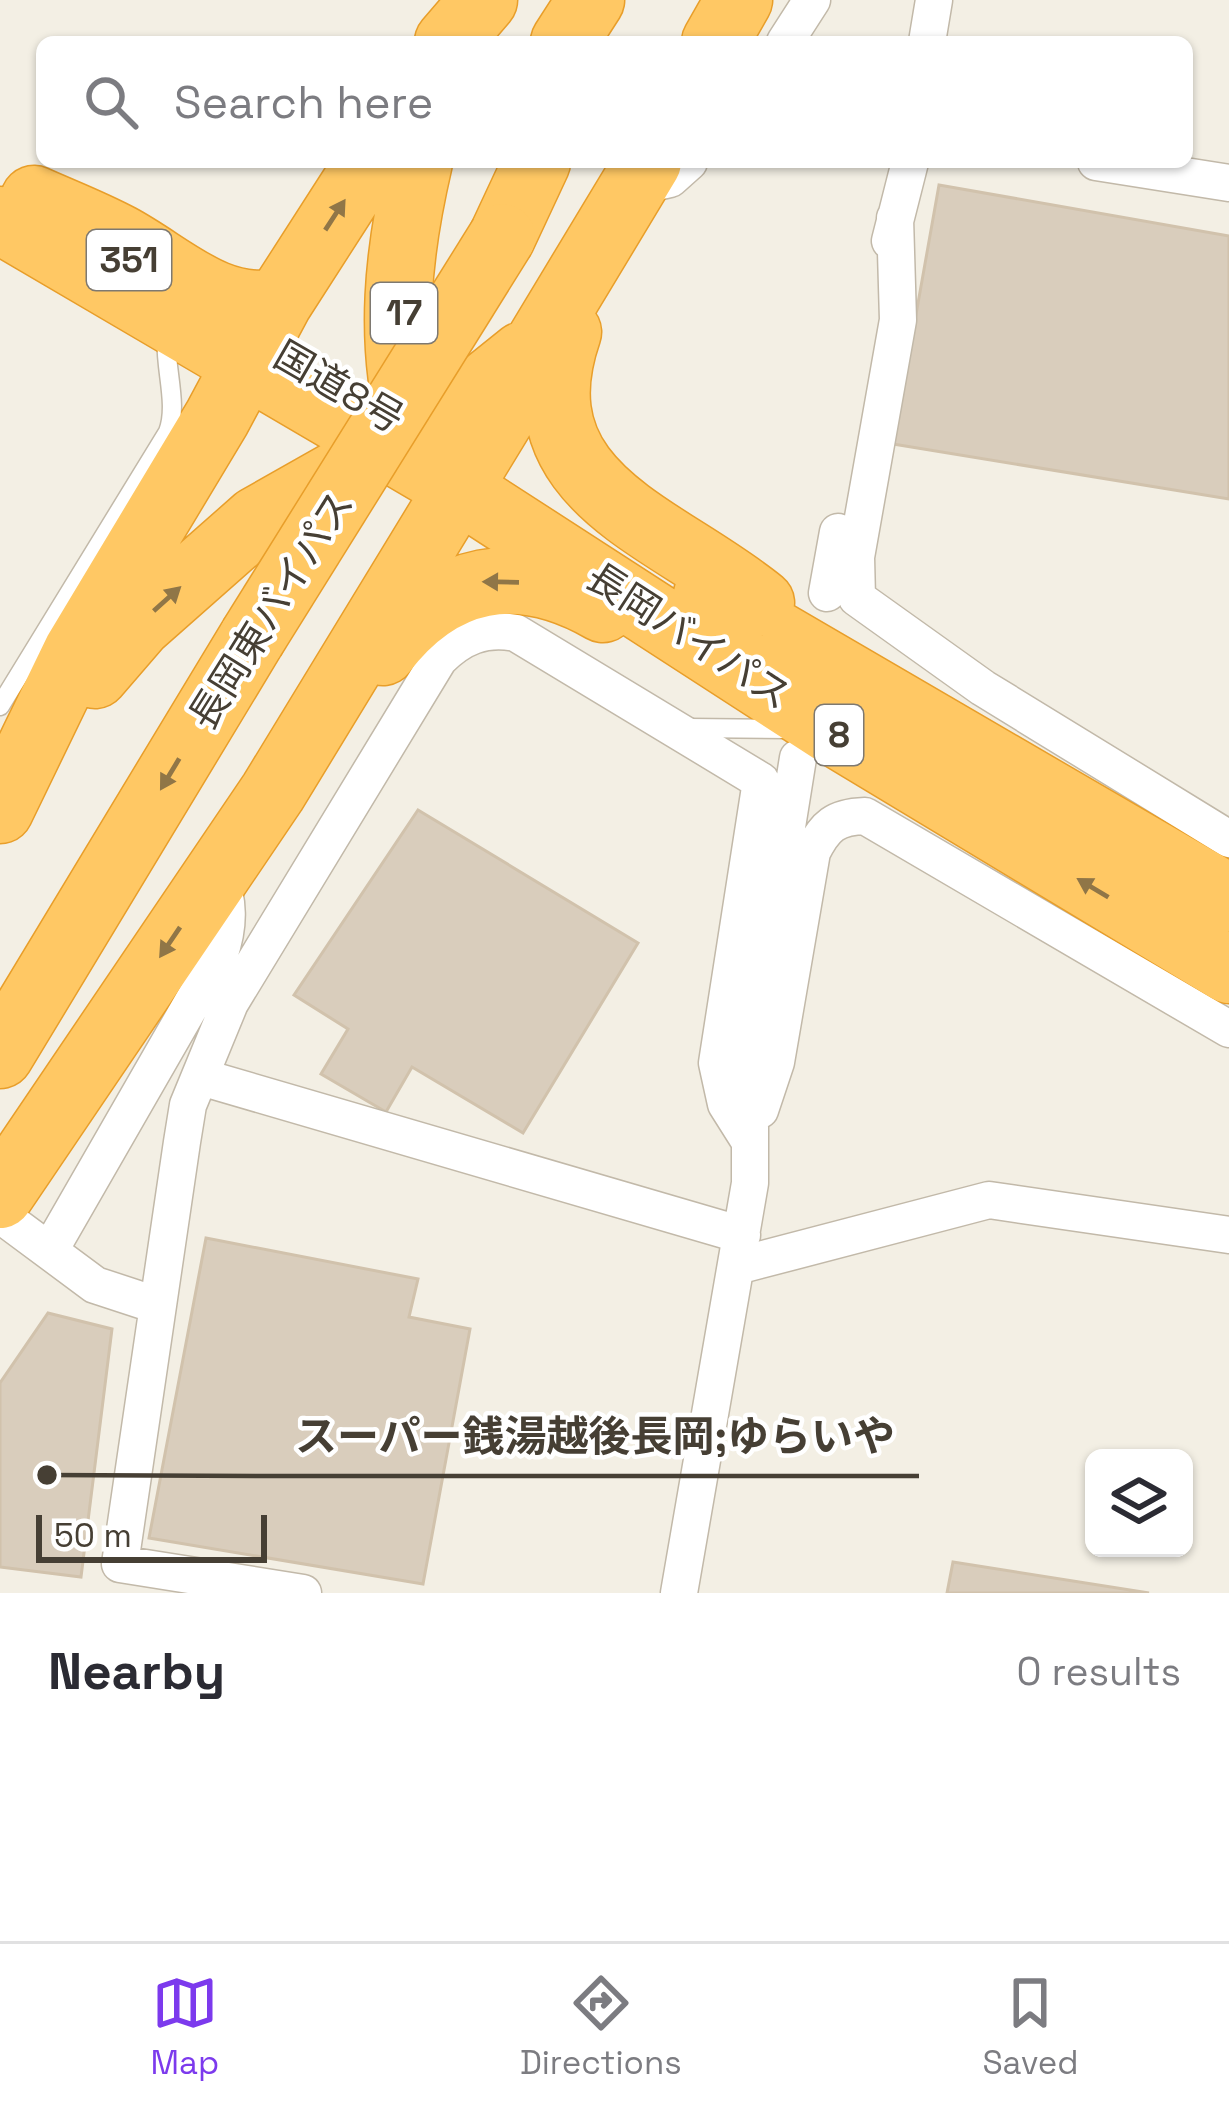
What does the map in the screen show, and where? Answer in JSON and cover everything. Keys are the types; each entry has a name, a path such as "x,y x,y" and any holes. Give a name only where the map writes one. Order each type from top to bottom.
{"highway":[{"path":"453,36 484,0"},
{"path":"477,36 500,0"},
{"path":"569,36 591,0"},
{"path":"614,36 636,0"},
{"path":"719,36 739,0"},
{"path":"0,809 16,726 77,651 217,418 260,336 365,168"},
{"path":"3,1207 273,792 422,548 398,361 399,260 417,168"},
{"name":"長岡東バイパス","path":"0,976 233,627 411,447 487,205 530,168"},
{"path":"16,726 257,520 411,447 540,341 657,170"},
{"path":"657,170 566,338 556,377 560,437 597,489 734,581 835,728"},
{"name":"351","path":"7,198 260,336"},
{"name":"351","path":"7,198 167,321 260,336"},
{"name":"国道8号","path":"260,336 411,447"},
{"name":"長岡バイパス","path":"411,447 835,728 1149,922 1201,982"},
{"path":"273,792 334,728 404,625 452,590 477,582 543,585 579,595 737,686 835,728"},
{"name":"長岡東バイパス","path":"0,1055 233,627"},
{"name":"長岡バイパス","path":"835,728 1010,748 1229,898"}],"street":[{"path":"789,36 812,0"},
{"path":"928,36 934,0"},
{"path":"827,593 895,218 908,168"},
{"path":"1134,168 1229,183"},
{"path":"895,218 898,320 856,557 857,598 1078,748 1229,839"},
{"path":"50,1250 440,659 457,641 500,630 516,633 761,781 717,1064 726,1104 750,1142"},
{"path":"679,1593 739,1250 750,1142 750,1058 835,728"},
{"path":"750,1142 776,1062 812,852 824,827 846,817 865,816 1201,982 1229,1029"},
{"path":"218,870 227,895 229,929 202,1077 188,1105 120,1564 303,1593"},
{"path":"202,1077 739,1250 989,1200 1229,1235"},
{"path":"3,1207 94,1285 156,1305"}],"lane":[{"path":"16,726 168,431 173,417 164,362 167,321"},
{"path":"679,728 835,728"},
{"path":"1010,748 1078,748"}],"building":[{"path":"939,185 1229,236 1229,499 893,444"},
{"path":"418,810 638,943 523,1133 412,1067 386,1112 321,1074 348,1029 294,995"},
{"path":"206,1238 418,1279 409,1317 470,1329 423,1584 149,1538"},
{"path":"48,1313 112,1329 81,1577 0,1567 0,1383"},
{"path":"953,1562 1149,1593 947,1593"}],"place":[{"name":"スーパー銭湯越後長岡;ゆらいや","path":"47,1475"}]}
